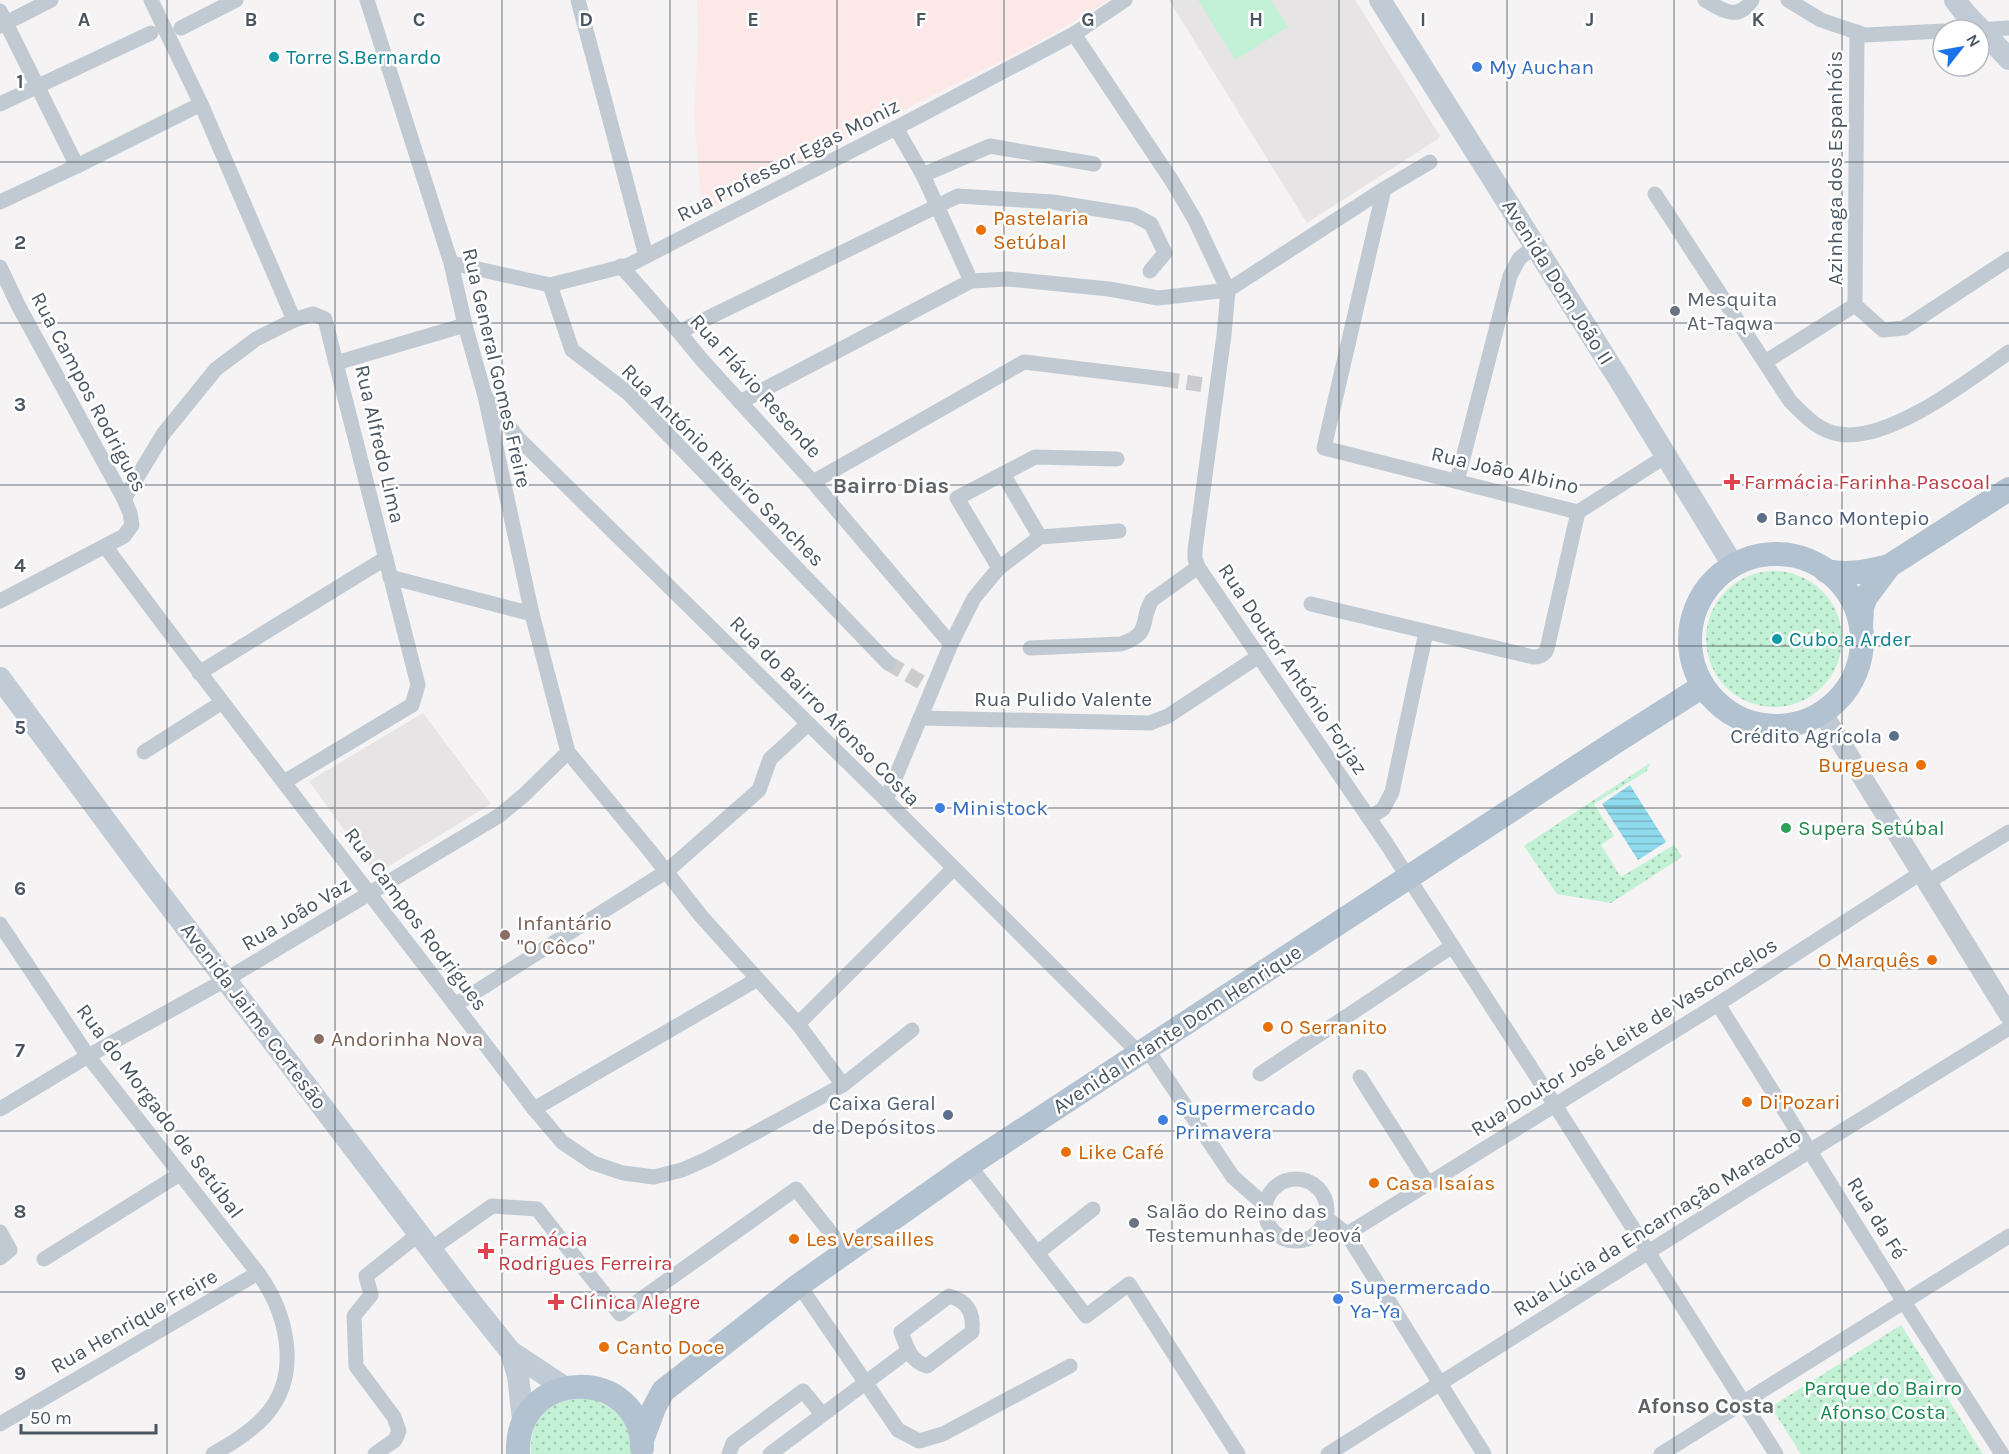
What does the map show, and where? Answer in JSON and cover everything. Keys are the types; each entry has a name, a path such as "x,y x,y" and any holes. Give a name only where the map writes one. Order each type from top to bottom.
{"main road":[{"name":"Avenida Dom João II","path":"1380,0 1733,565"},
{"path":"1955,0 1966,18"},
{"path":"1991,44 2009,59"},
{"path":"1826,571 1854,574 1889,566 2009,489"},
{"path":"1861,635 1859,620 1847,592 1826,571 1796,556 1780,554 1748,558 1733,565 1711,583 1703,594 1692,619 1690,647 1692,661 1703,686 1724,708 1737,716 1758,723 1780,726 1795,724 1822,712 1844,692 1852,679 1861,650 1862,607 1866,597 1889,566"},
{"name":"Avenida Jaime Cortesão","path":"0,678 143,871 511,1352 564,1388"},
{"name":"Avenida Infante Dom Henrique","path":"642,1447 654,1407 663,1391 799,1285 969,1165 1703,686"},
{"name":"Avenida Jaime Cortesão","path":"511,1352 518,1376 519,1442"},
{"path":"519,1442 534,1406 548,1394 564,1388 581,1386 599,1388 614,1396 628,1408 637,1423 642,1447"},
{"path":"614,1396 663,1391"}],"street":[{"path":"51,0 2,20 38,86 77,166"},
{"path":"151,0 201,104 294,320"},
{"path":"181,28 236,0"},
{"name":"Rua General Gomes Freire","path":"367,0 451,263 485,396 532,614 568,752"},
{"path":"578,0 646,256"},
{"name":"Rua Professor Egas Moniz","path":"451,263 550,285 625,266 896,128 1074,34 1125,0"},
{"path":"1705,0 1718,8 1734,13 1743,10 1752,0"},
{"path":"1788,0 1821,20 1865,35 1931,32"},
{"path":"1991,29 2009,28"},
{"name":"Azinhaga dos Espanhóis","path":"1857,32 1855,305 1882,330 1904,328 2009,259"},
{"path":"0,104 151,33"},
{"path":"1074,34 1172,181 1195,220 1228,290"},
{"path":"0,202 201,104"},
{"path":"896,128 923,175 971,281"},
{"path":"923,175 990,146 1094,164"},
{"path":"740,402 971,281 1008,279 1158,298 1228,290 1384,189 1430,162"},
{"name":"Rua João Albino","path":"1384,189 1324,448 1578,512 1666,456"},
{"path":"1655,194 1790,401 1813,423 1838,434 1868,434 1902,421 1965,382 2009,351"},
{"path":"679,332 958,196 1053,202 1134,215 1151,224 1165,253 1150,271"},
{"path":"1457,481 1510,276 1519,259 1534,246"},
{"name":"Rua Flávio Resende","path":"625,266 702,360 813,482 951,644"},
{"name":"Rua Campos Rodrigues","path":"0,267 18,305 130,513 132,525 124,537 105,546 222,703 534,1109 562,1142 593,1163 623,1173 654,1177 682,1170 707,1160 843,1085 912,1030"},
{"name":"Rua António Ribeiro Sanches","path":"550,285 572,350 628,393 888,663"},
{"name":"Rua Doutor António Forjaz","path":"1228,290 1211,386 1195,559 1198,567 1369,818 1556,1105 1776,1454"},
{"name":"Azinhaga dos Espanhóis","path":"1765,362 1855,305"},
{"path":"124,499 164,433 216,369 256,339 294,320 313,314 325,319 336,363"},
{"name":"Rua Alfredo Lima","path":"284,782 412,705 418,685 336,363 465,325"},
{"path":"813,482 1024,362 1164,379"},
{"name":"Rua do Bairro Afonso Costa","path":"485,396 519,439 1144,1052 1233,1178 1265,1205"},
{"path":"496,452 505,441 519,439"},
{"path":"999,567 957,498 1035,458 1117,459"},
{"path":"1002,474 1040,537"},
{"path":"1311,604 1533,657 1545,653 1578,512"},
{"path":"886,800 920,718 927,685 974,598 999,567 1040,537 1119,531"},
{"path":"0,601 105,546"},
{"path":"199,673 386,558"},
{"path":"1030,648 1121,644 1131,641 1144,628 1148,606 1152,600 1198,567"},
{"path":"390,577 532,614"},
{"path":"1369,818 1383,809 1392,792 1426,632"},
{"name":"Rua Pulido Valente","path":"920,718 1150,723 1168,716 1259,656"},
{"path":"144,752 222,703"},
{"path":"1822,712 2009,1015"},
{"path":"455,1005 667,871 759,790 770,759 808,724"},
{"path":"568,752 667,871 701,916 756,980 798,1024 843,1085"},
{"name":"Rua João Vaz","path":"0,1109 88,1056 227,979 500,815 568,752"},
{"name":"Rua Doutor José Leite de Vasconcelos","path":"1347,1234 1924,878 2009,832"},
{"path":"798,1024 954,868"},
{"name":"Rua do Morgado de Setúbal","path":"0,924 4,940 88,1056 271,1291 284,1325 288,1350 285,1374 278,1396 266,1414 251,1429 213,1454"},
{"path":"1260,1074 1451,947"},
{"path":"534,1109 756,980"},
{"name":"Rua da Fé","path":"1718,1004 1904,1302 2004,1449"},
{"name":"Rua Lúcia da Encarnação Maracoto","path":"1328,1454 1810,1150 2009,1028"},
{"path":"1360,1077 1428,1184"},
{"path":"969,1165 1086,1316 1129,1284 1238,1454"},
{"path":"44,1260 180,1174"},
{"path":"1293,1179 1306,1180 1324,1196 1327,1207 1326,1218 1322,1227 1312,1237 1302,1241 1292,1241 1282,1238 1271,1228 1266,1219 1265,1205 1274,1188 1283,1182 1293,1179"},
{"path":"375,1454 395,1440 399,1431 394,1417 356,1366 354,1316 371,1295 366,1276 492,1206 537,1209 620,1314 796,1189 846,1252"},
{"path":"1037,1253 1093,1209"},
{"path":"1326,1218 1347,1234 1484,1454"},
{"path":"0,1232 5,1254"},
{"path":"1660,1454 2009,1236"},
{"name":"Rua Henrique Freire","path":"0,1424 258,1273"},
{"path":"799,1285 898,1430 919,1441 943,1434 1070,1366"},
{"path":"949,1296 961,1299 974,1317 972,1332 927,1366 918,1363 908,1351 902,1332 949,1296"},
{"path":"770,1454 908,1351"},
{"path":"729,1454 733,1443 803,1391 822,1414"}],"shaded area":[{"path":"697,0 1110,0 1042,40 707,210 701,196 694,116 698,38"},
{"path":"1169,0 1355,0 1440,136 1307,223"},
{"path":"423,713 491,804 376,874 309,781"}],"green space":[{"path":"1198,0 1271,0 1288,27 1235,60"},
{"path":"1774,571 1800,576 1822,591 1837,613 1842,639 1837,665 1822,687 1800,702 1774,707 1748,702 1726,687 1711,665 1706,639 1711,613 1726,591 1748,576"},
{"path":"1650,763 1647,771 1594,804 1614,836 1601,845 1621,877 1674,845 1682,857 1611,903 1557,894 1524,846"},
{"name":"Parque do Bairro Afonso Costa","path":"1901,1325 1983,1454 1801,1454 1771,1407"},
{"path":"590,1397 622,1418 628,1431 632,1454 531,1454 533,1431 544,1411 561,1401"}],"water":[{"path":"1630,785 1666,842 1638,860 1602,804"}],"tunnel":[{"path":"1164,379 1204,385"},
{"path":"888,663 921,682"}],"place":[{"name":"Torre S.Bernardo","path":"274,57"},
{"name":"My Auchan","path":"1477,67"},
{"name":"Pastelaria Setúbal","path":"981,230"},
{"name":"Mesquita At-Taqwa","path":"1675,311"},
{"name":"Farmácia Farinha Pascoal","path":"1732,482"},
{"name":"Banco Montepio","path":"1762,518"},
{"name":"Cubo a Arder","path":"1777,639"},
{"name":"Crédito Agrícola","path":"1894,736"},
{"name":"Burguesa","path":"1921,765"},
{"name":"Ministock","path":"940,808"},
{"name":"Supera Setúbal","path":"1786,828"},
{"name":"Infantário \"O Côco\"","path":"505,935"},
{"name":"O Marquês","path":"1932,960"},
{"name":"O Serranito","path":"1268,1027"},
{"name":"Andorinha Nova","path":"319,1039"},
{"name":"Di'Pozari","path":"1747,1102"},
{"name":"Caixa Geral de Depósitos","path":"948,1115"},
{"name":"Supermercado Primavera","path":"1163,1120"},
{"name":"Like Café","path":"1066,1152"},
{"name":"Casa Isaías","path":"1374,1183"},
{"name":"Salão do Reino das Testemunhas de Jeová","path":"1134,1223"},
{"name":"Les Versailles","path":"794,1239"},
{"name":"Farmácia Rodrigues Ferreira","path":"486,1251"},
{"name":"Supermercado Ya-Ya","path":"1338,1299"},
{"name":"Clínica Alegre","path":"556,1302"},
{"name":"Canto Doce","path":"604,1347"}],"district":[{"name":"Bairro Dias","path":"891,486"},
{"name":"Afonso Costa","path":"1706,1406"}]}
